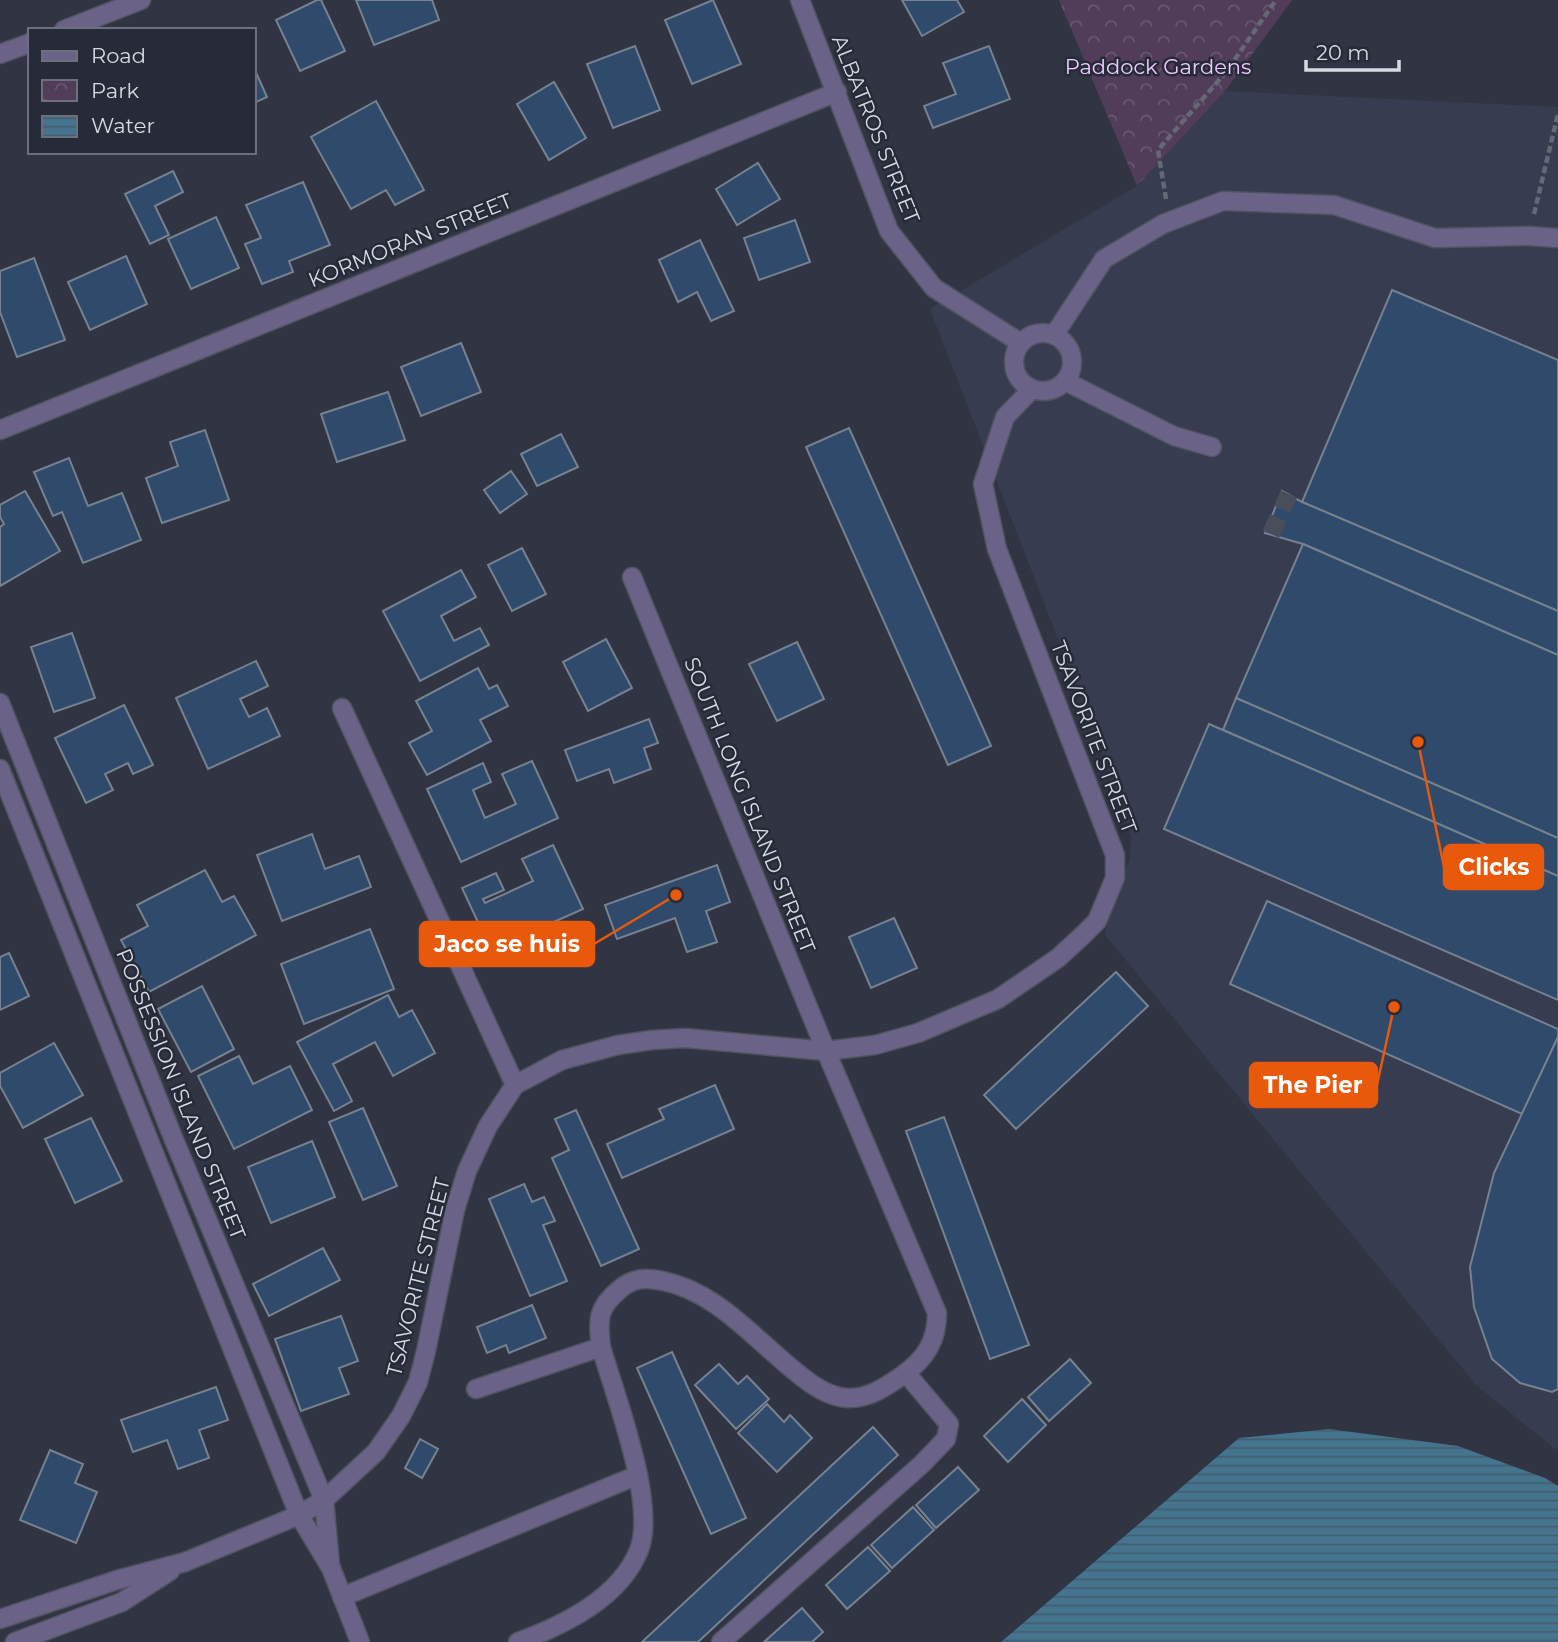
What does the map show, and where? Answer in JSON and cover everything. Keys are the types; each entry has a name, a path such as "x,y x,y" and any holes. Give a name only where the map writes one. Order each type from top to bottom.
{"street":[{"path":"69,28 141,0"},
{"name":"ALBATROS STREET","path":"800,0 889,231 934,288 1021,343"},
{"path":"0,54 28,44"},
{"name":"KORMORAN STREET","path":"0,430 837,92"},
{"path":"1055,335 1104,259 1163,224 1223,201 1334,205 1435,238 1558,238"},
{"path":"1037,333 1055,335 1068,346 1072,365 1065,381 1050,391 1032,389 1018,377 1014,359 1021,343 1037,333"},
{"path":"1065,381 1174,436 1212,447"},
{"name":"TSAVORITE STREET","path":"0,1619 117,1580 185,1562 299,1515 324,1500 388,1437 418,1382 455,1210 467,1171 488,1126 515,1085 562,1060 618,1045 652,1040 685,1038 826,1051 875,1045 918,1033 998,999 1058,958 1097,921 1115,878 1115,855 997,549 983,484 1005,417 1032,389"},
{"name":"SOUTH LONG ISLAND STREET","path":"518,1642 542,1633 587,1609 626,1573 639,1550 644,1525 638,1475 601,1347 598,1324 601,1311 609,1299 627,1282 641,1278 680,1284 711,1301 794,1371 824,1391 840,1397 869,1395 906,1373 930,1348 937,1330 937,1312 826,1051 632,577"},
{"name":"POSSESSION ISLAND STREET","path":"0,703 172,1135 324,1500 331,1567"},
{"path":"342,708 515,1085"},
{"path":"0,769 299,1515 331,1567 360,1642"},
{"path":"476,1389 601,1347"},
{"path":"721,1642 922,1464 946,1439 949,1424 906,1373"},
{"path":"342,1597 638,1475"},
{"name":"TSAVORITE STREET","path":"15,1642 122,1602 185,1562"}],"path":[{"path":"1163,224 1167,194 1158,150 1226,72 1276,0"},
{"path":"1529,236 1558,114"}],"shaded area":[{"path":"1225,91 1558,107 1558,1451 1476,1385 1105,935 1111,903 1130,859 1131,838 1124,809 930,309 1137,186"}],"green space":[{"name":"Paddock Gardens","path":"1059,0 1292,0 1225,91 1137,186"}],"water":[{"path":"1329,1429 1458,1446 1545,1478 1558,1486 1558,1642 1001,1642 1239,1438"}],"building":[{"path":"321,0 345,51 300,71 276,20"},
{"path":"356,0 432,0 439,20 374,45"},
{"path":"713,0 741,64 692,84 665,20"},
{"path":"902,0 957,0 964,12 922,36"},
{"path":"635,46 660,110 613,128 587,64"},
{"path":"989,46 1010,99 933,128 924,106 956,94 943,63"},
{"path":"256,72 267,97 256,102"},
{"path":"554,82 586,138 549,160 517,104"},
{"path":"376,101 424,190 395,205 386,190 351,209 311,137"},
{"path":"758,163 780,199 737,225 716,189"},
{"path":"173,171 183,192 155,206 169,235 150,244 125,194"},
{"path":"303,182 330,245 289,261 293,272 262,284 245,244 261,238 246,205"},
{"path":"216,217 239,268 191,289 168,239"},
{"path":"795,220 810,262 759,280 744,238"},
{"path":"700,240 734,311 711,321 697,292 678,302 659,260"},
{"path":"126,256 147,304 90,330 68,282"},
{"path":"34,258 65,340 17,357 0,312 0,271"},
{"path":"1392,290 1558,360 1558,611 1302,502"},
{"path":"461,343 481,392 421,416 401,367"},
{"path":"388,392 405,440 337,462 321,414"},
{"path":"849,428 991,746 948,765 806,447"},
{"path":"205,430 229,500 162,523 146,478 178,466 170,442"},
{"path":"561,434 578,467 537,486 521,454"},
{"path":"69,458 88,506 122,493 141,540 83,563 62,512 53,516 34,472"},
{"path":"511,471 527,494 500,513 484,490"},
{"path":"25,491 60,551 0,586 0,527 4,524 0,517 0,505"},
{"path":"1282,491 1302,502 1558,611 1558,655 1303,544 1265,533"},
{"path":"1303,544 1558,655 1558,838 1236,698"},
{"path":"522,548 546,594 512,611 488,565"},
{"path":"461,570 476,597 441,616 454,641 480,628 489,645 420,681 383,611"},
{"path":"72,633 95,698 54,712 31,647"},
{"path":"606,639 632,688 588,711 563,662"},
{"path":"797,642 824,699 777,721 749,664"},
{"path":"256,661 268,686 240,699 249,717 267,708 280,736 208,769 176,698"},
{"path":"478,668 489,689 497,685 508,706 480,720 491,741 427,775 409,743 432,731 416,701"},
{"path":"1236,698 1558,838 1558,876 1223,730"},
{"path":"124,705 153,765 133,774 128,763 105,774 113,790 86,803 55,738"},
{"path":"649,719 658,743 644,748 651,769 614,783 609,769 577,781 565,750"},
{"path":"1209,724 1558,876 1558,1000 1164,829"},
{"path":"532,761 558,818 461,862 427,789 483,763 491,782 473,790 485,818 516,804 502,774"},
{"path":"312,834 325,869 359,856 371,887 282,921 257,855"},
{"path":"553,845 583,909 491,950 462,888 496,873 504,890 483,899 485,903 533,881 522,859"},
{"path":"717,865 730,902 706,911 717,942 687,952 675,918 617,939 605,905"},
{"path":"205,870 222,902 234,896 256,935 149,992 121,940 148,926 137,905"},
{"path":"1267,901 1558,1029 1558,1037 1522,1114 1230,984"},
{"path":"894,918 917,968 871,988 849,937"},
{"path":"370,929 394,989 304,1024 281,964"},
{"path":"9,953 29,996 0,1010 0,957"},
{"path":"1116,972 1148,1006 1016,1129 984,1095"},
{"path":"202,986 234,1049 191,1072 158,1009"},
{"path":"388,995 399,1017 412,1010 435,1053 393,1076 375,1042 333,1064 352,1101 334,1111 297,1042"},
{"path":"1558,1037 1558,1389 1552,1392 1520,1383 1492,1359 1474,1307 1470,1267 1494,1173"},
{"path":"54,1043 83,1095 23,1128 0,1086 0,1073"},
{"path":"239,1056 253,1084 290,1066 312,1110 234,1149 198,1076"},
{"path":"715,1085 734,1129 622,1178 607,1144 664,1119 659,1109"},
{"path":"363,1108 397,1186 363,1200 329,1122"},
{"path":"576,1110 639,1249 601,1266 552,1158 569,1150 555,1119"},
{"path":"944,1117 1029,1345 990,1359 906,1131"},
{"path":"91,1118 122,1181 75,1203 45,1139"},
{"path":"312,1141 335,1197 271,1223 248,1167"},
{"path":"524,1184 532,1202 544,1197 555,1221 543,1225 567,1281 530,1296 489,1199"},
{"path":"323,1248 340,1280 269,1316 253,1284"},
{"path":"532,1305 546,1338 509,1353 506,1345 487,1353 477,1327"},
{"path":"341,1316 358,1361 339,1368 349,1394 301,1411 275,1339"},
{"path":"672,1352 746,1518 711,1534 637,1368"},
{"path":"1070,1359 1091,1383 1049,1421 1028,1397"},
{"path":"719,1364 738,1384 747,1376 769,1399 736,1429 695,1385"},
{"path":"216,1387 228,1420 199,1430 209,1458 178,1469 167,1440 133,1452 121,1420"},
{"path":"1022,1399 1046,1425 1008,1462 984,1436"},
{"path":"767,1404 784,1422 790,1415 812,1438 777,1472 738,1433"},
{"path":"873,1427 898,1455 698,1642 642,1642"},
{"path":"420,1439 438,1449 422,1478 405,1468"},
{"path":"50,1450 83,1464 75,1483 97,1492 76,1543 20,1520"},
{"path":"958,1467 979,1490 936,1528 916,1505"},
{"path":"913,1507 934,1530 892,1568 871,1545"},
{"path":"868,1547 890,1571 847,1609 826,1585"},
{"path":"802,1608 823,1632 812,1642 764,1642"}],"tunnel":[{"path":"1271,534 1289,494"}],"place":[{"name":"Clicks","path":"1418,742"},
{"name":"Jaco se huis","path":"676,895"},
{"name":"The Pier","path":"1394,1007"}]}
